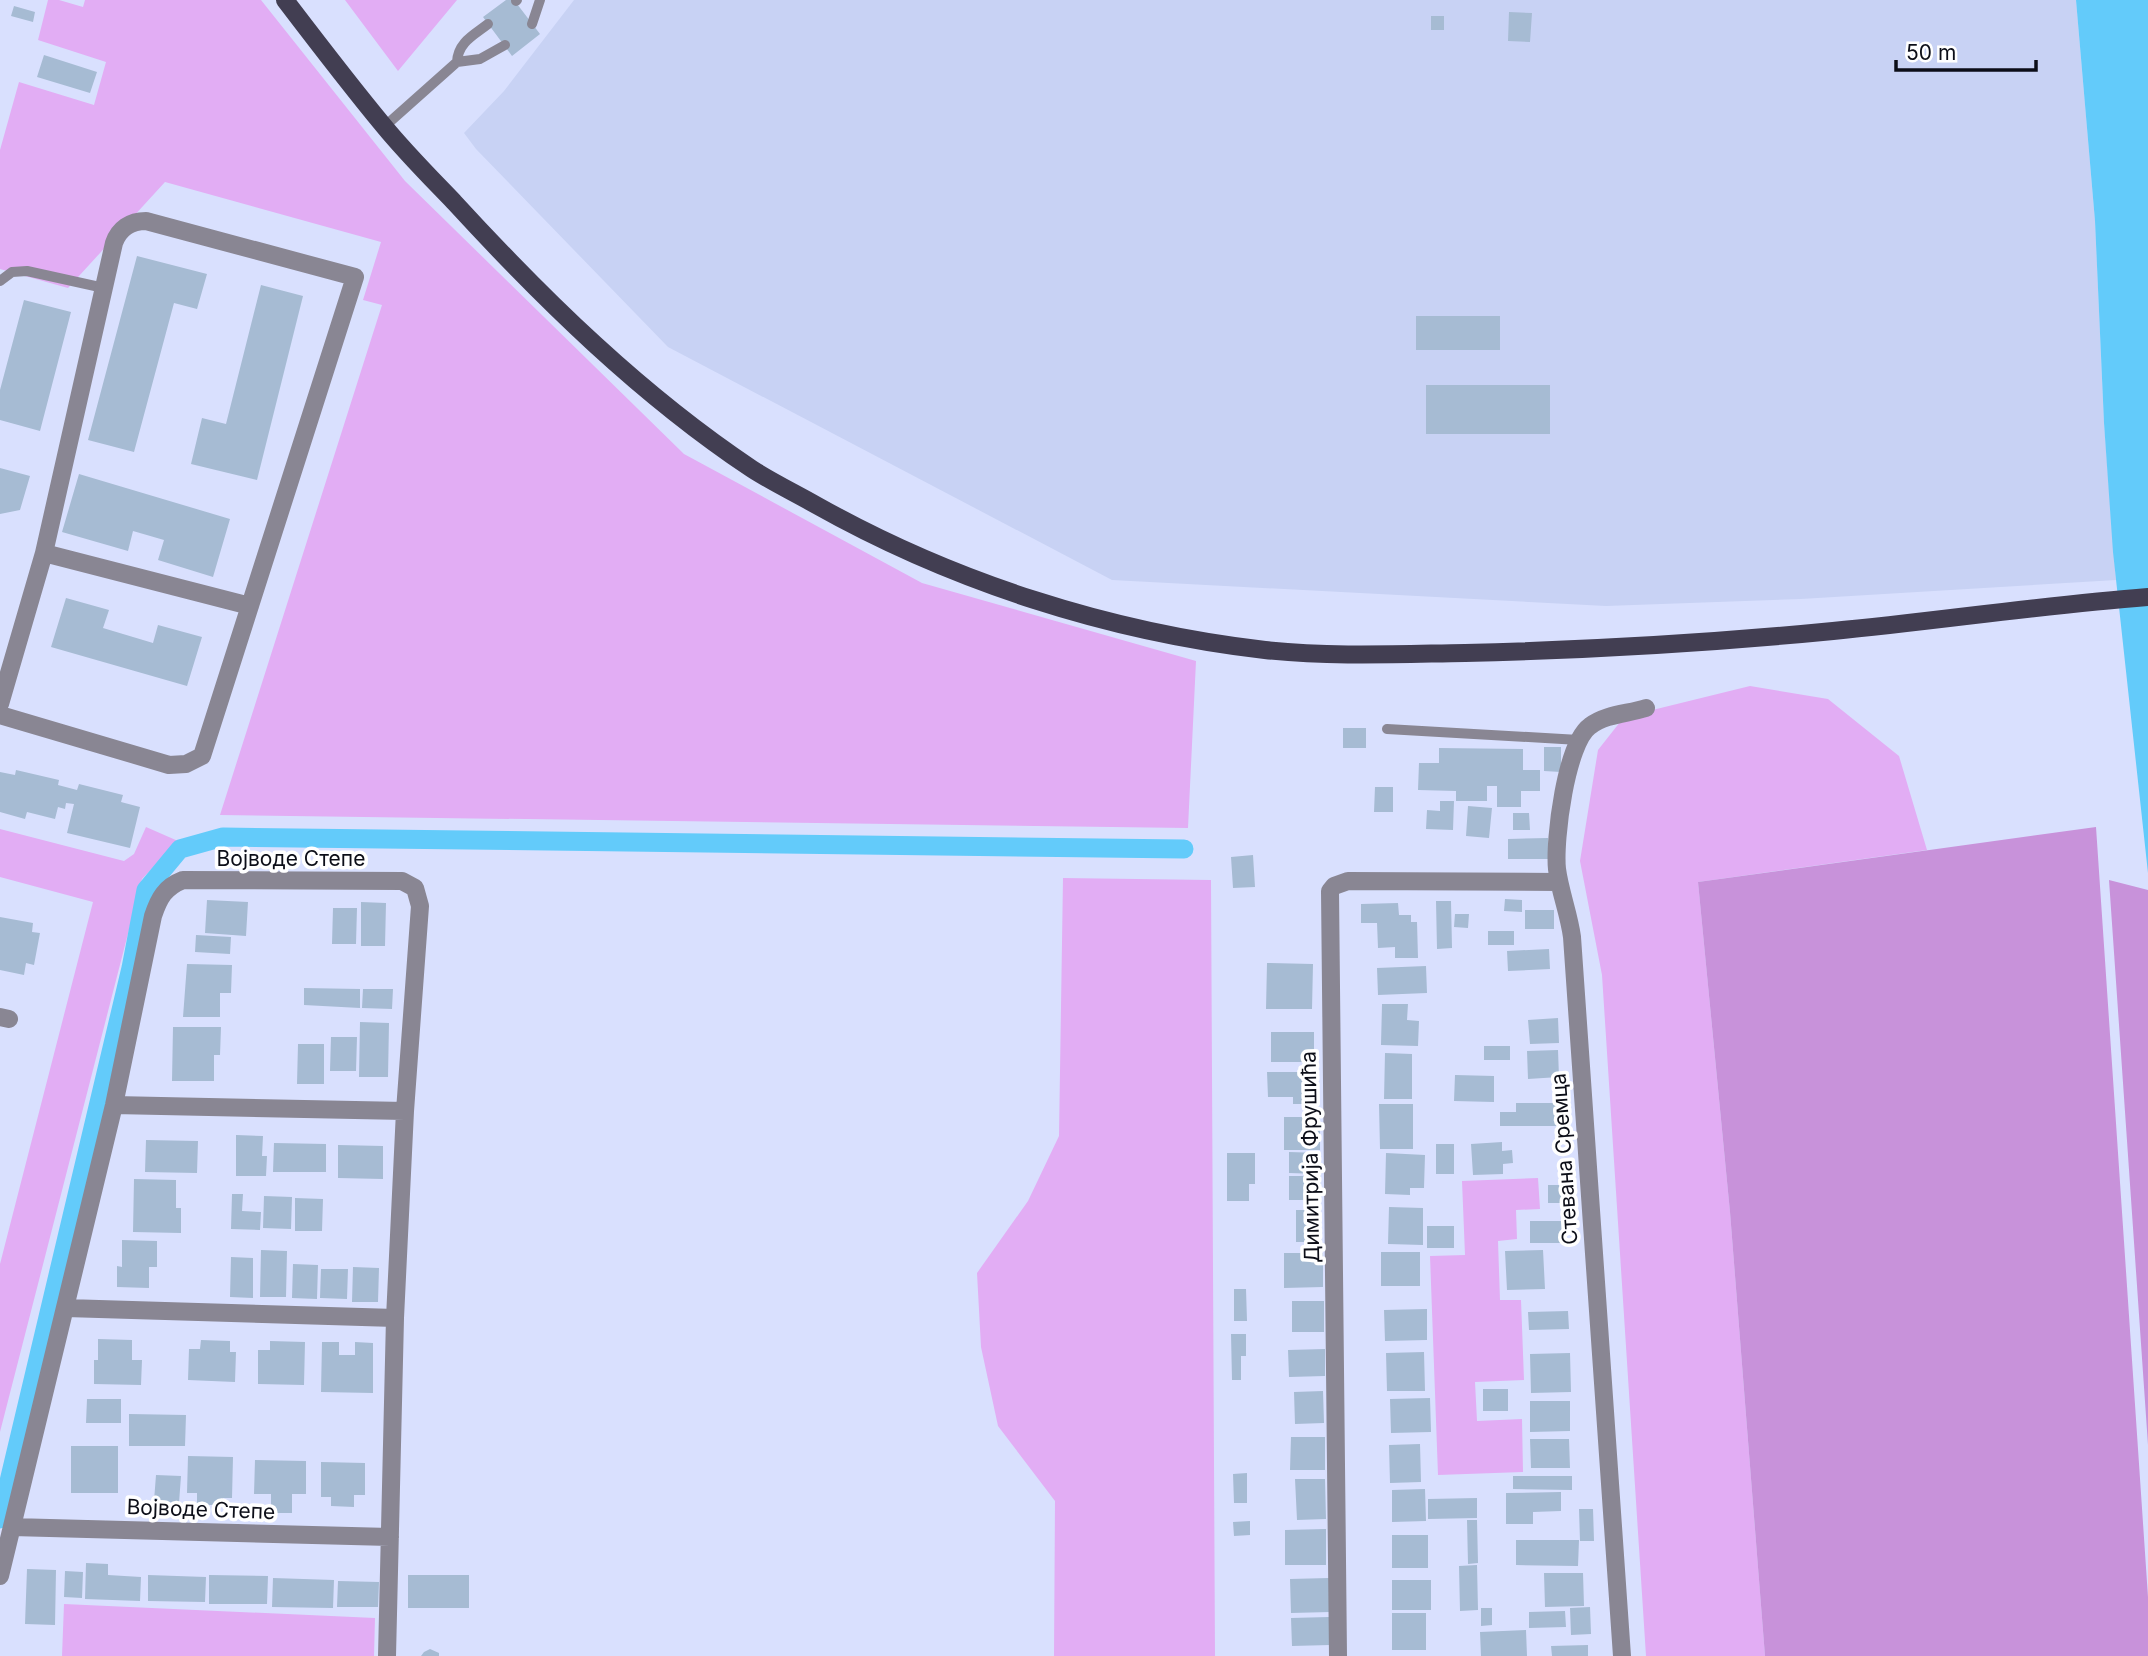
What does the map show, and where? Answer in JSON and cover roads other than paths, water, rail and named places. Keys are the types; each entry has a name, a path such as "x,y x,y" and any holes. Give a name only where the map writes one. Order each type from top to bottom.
{"main road":[{"path":"285,0 384,127 499,252 595,345 699,432 756,472 840,518 949,568 1106,622 1267,650 1367,654 1506,652 1830,631 2148,597"}],"street":[{"path":"0,704 44,554 116,237 126,226 146,221 355,277 202,755 194,761 178,766 0,715"},
{"path":"44,554 250,606"},
{"path":"1579,740 1591,725 1605,717 1646,708"},
{"name":"Стевана Сремца","path":"1579,740 1565,788 1556,848 1559,883 1572,937 1622,1656"},
{"name":"Војводе Степе","path":"0,1576 114,1105 153,916 159,900 170,885 183,880 402,881 415,888 420,906 394,1318 387,1656"},
{"name":"Димитрија Фрушића","path":"1338,1656 1330,891 1334,886 1348,881 1559,883"},
{"path":"114,1105 405,1111"},
{"path":"66,1308 394,1318"},
{"name":"Војводе Степе","path":"12,1527 390,1537"}],"lane":[{"path":"532,24 540,0"},
{"path":"457,61 463,43 488,24"},
{"path":"384,127 457,61 480,59 505,45"},
{"path":"0,281 12,272 20,271 104,288"},
{"path":"1387,729 1579,740"}],"water":[{"path":"2076,0 2148,0 2148,873 2113,552 2095,221"}],"waterway":[{"path":"0,1519 131,968 146,890 180,849 223,837 1184,849"}]}
